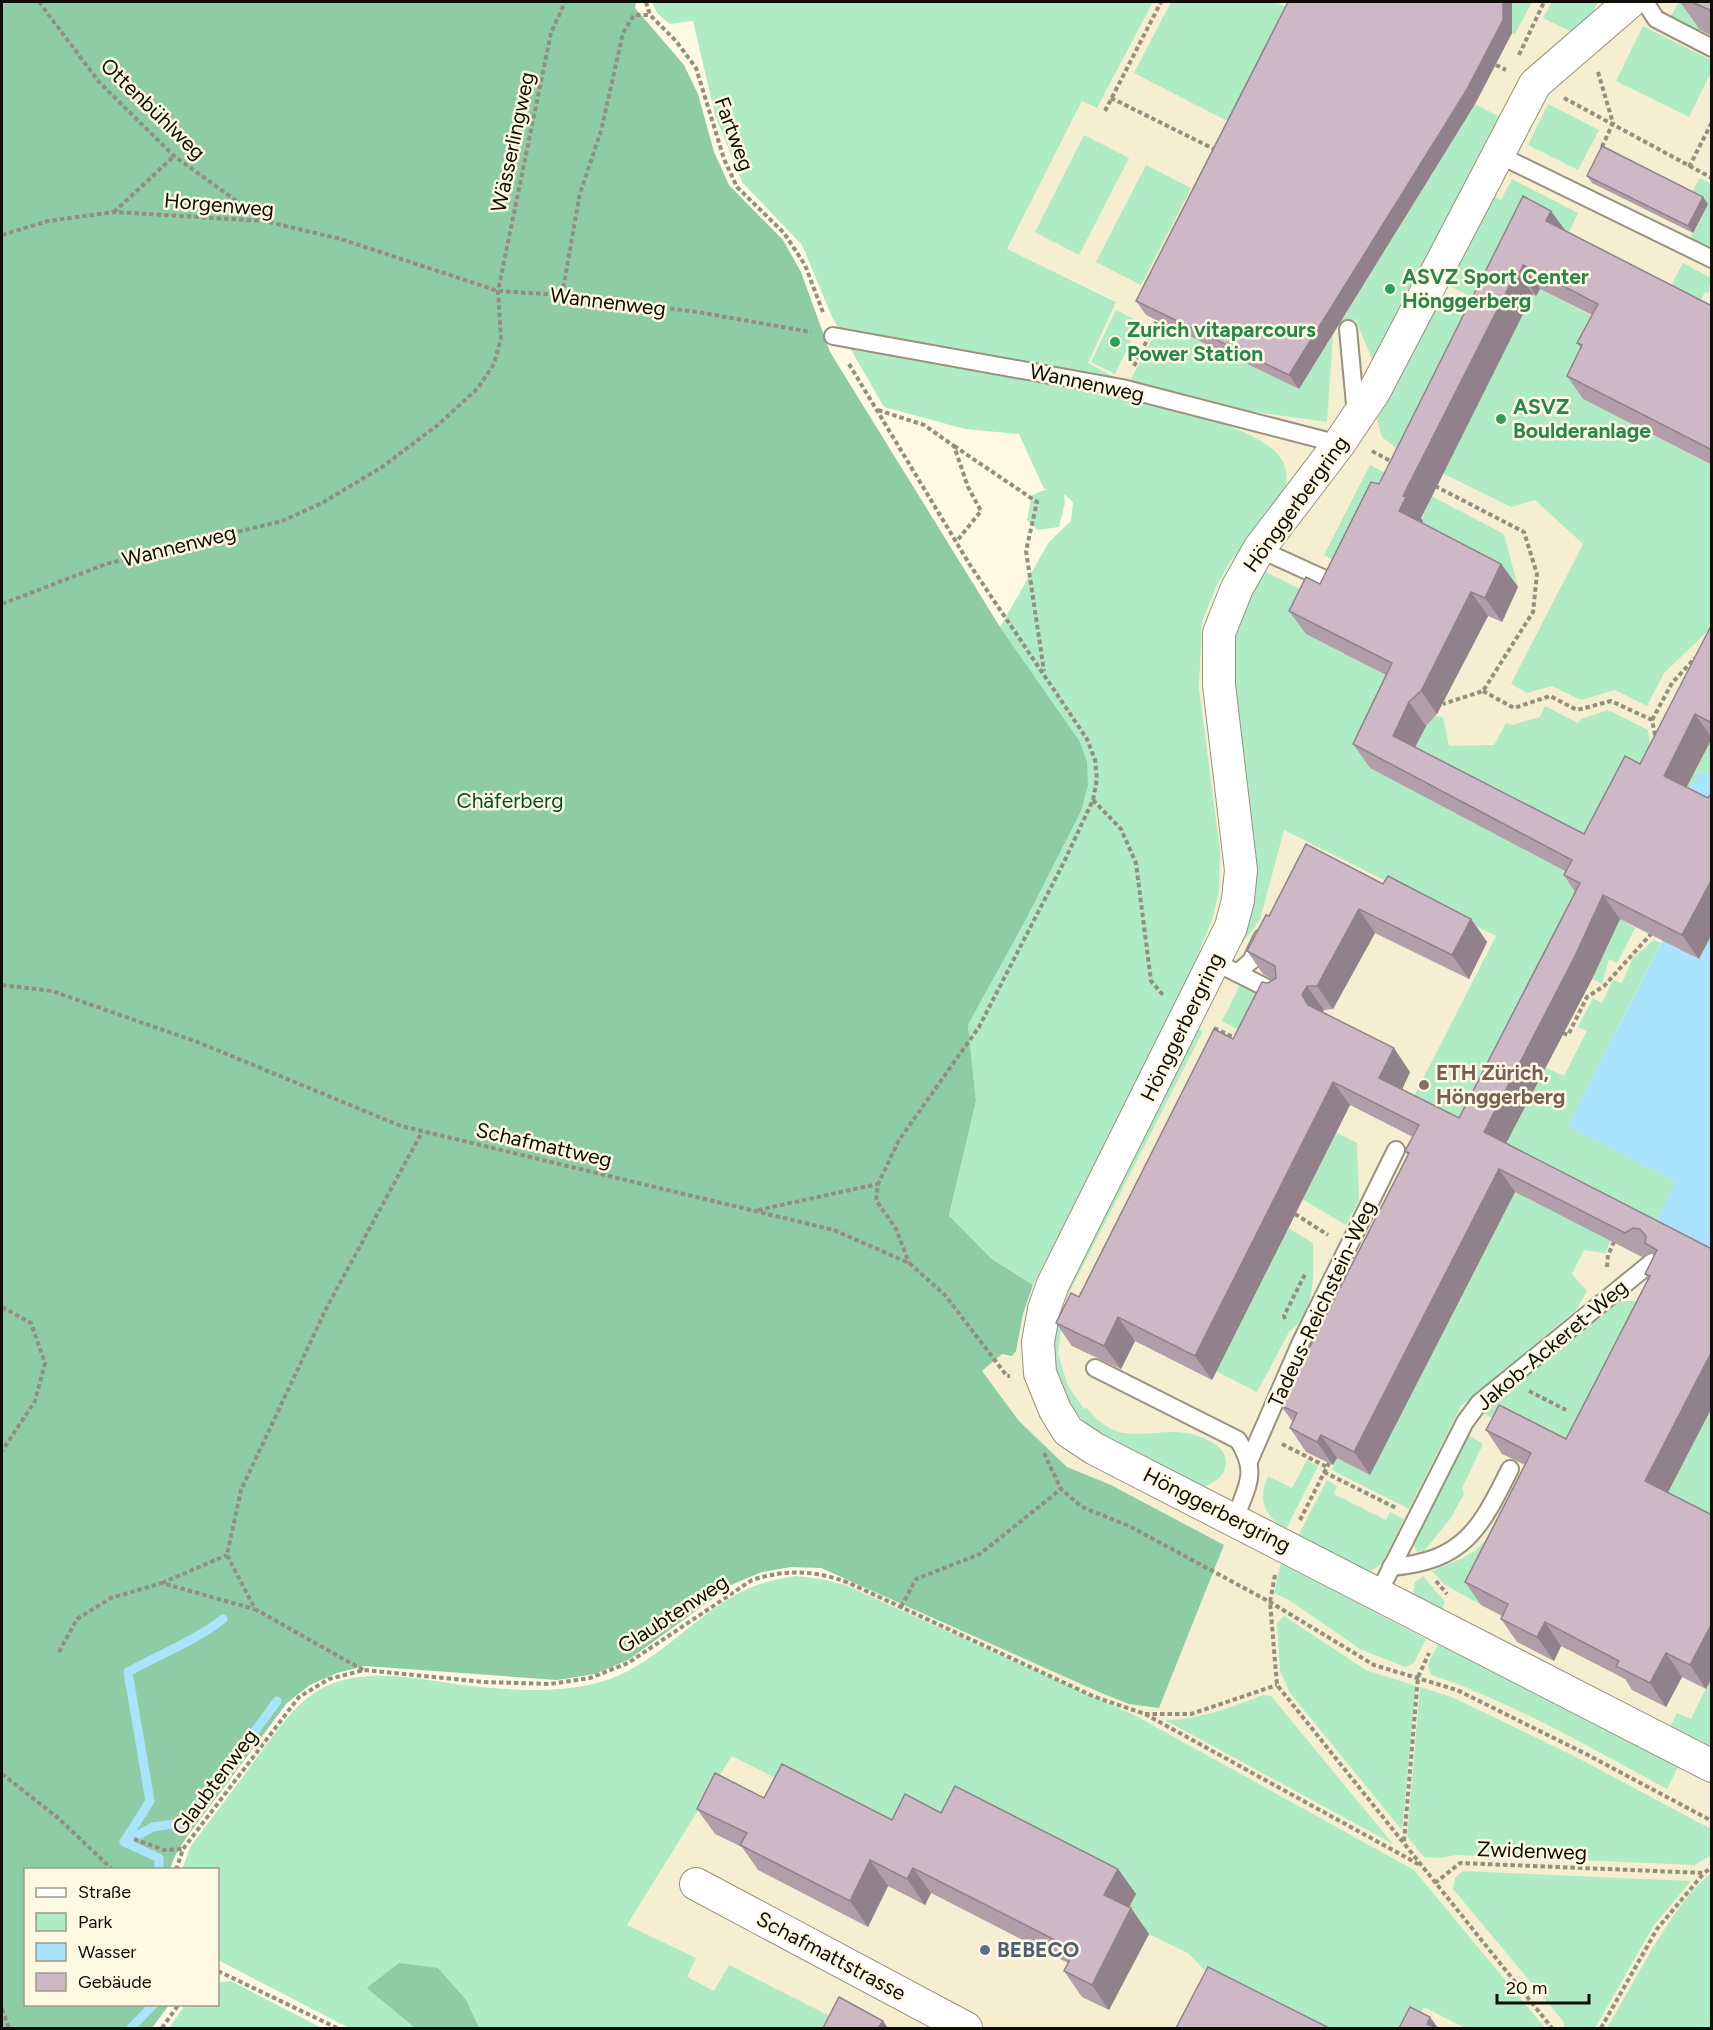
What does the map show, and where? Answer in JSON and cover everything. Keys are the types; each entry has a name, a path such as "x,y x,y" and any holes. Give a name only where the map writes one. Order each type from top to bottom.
{"street":[{"name":"Hönggerbergring","path":"1630,2 1588,36 1525,73 1499,155 1401,346 1348,431 1259,549 1237,588 1219,633 1219,685 1241,870 1238,900 1225,967 1189,1014 1053,1284 1044,1309 1038,1342 1041,1373 1055,1410 1068,1431 1095,1449 1235,1519 1384,1580 1648,1722 1712,1766"},
{"name":"Schafmattstrasse","path":"696,1884 966,2028"}],"lane":[{"path":"1645,2 1656,19 1712,48"},
{"path":"1499,155 1712,259"},
{"path":"1348,329 1348,431"},
{"name":"Wannenweg","path":"833,336 1348,431"},
{"path":"1259,549 1336,584"},
{"path":"1225,967 1251,961 1272,919"},
{"path":"1225,967 1283,996"},
{"name":"Tadeus-Reichstein-Weg","path":"1235,1519 1250,1477 1250,1459 1301,1342 1396,1150"},
{"name":"Jakob-Ackeret-Weg","path":"1384,1580 1465,1422 1479,1403 1652,1262"},
{"path":"1095,1368 1238,1440 1250,1459"},
{"path":"1384,1580 1422,1564 1469,1538 1486,1517 1510,1469"}],"path":[{"name":"Ottenbühlweg","path":"39,2 99,82 174,156 264,221"},
{"name":"Wässerlingweg","path":"498,291 551,33 564,2"},
{"name":"Fartweg","path":"646,2 650,15 676,41 696,68 724,159 737,187 784,233 805,265 833,336 956,542 1087,739 1095,760 1097,780 1093,800 1064,862 979,1027 899,1140 878,1184"},
{"path":"1105,111 1161,2"},
{"path":"1544,2 1525,73 1712,178"},
{"path":"562,296 580,193 601,131 623,33 634,15 650,15"},
{"path":"1578,195 1613,123 1588,36"},
{"path":"1111,98 1227,156"},
{"path":"1689,167 1712,122"},
{"path":"114,212 174,156"},
{"name":"Horgenweg","path":"2,235 48,221 114,212 264,221 340,239 498,291"},
{"path":"1431,285 1473,305"},
{"name":"Wannenweg","path":"2,604 106,564 282,521 322,503 382,467 439,424 478,388 494,364 501,338 498,291 697,312 833,336"},
{"path":"1122,388 1160,315 1171,320"},
{"path":"878,410 924,425 1037,502 1026,550 1044,674"},
{"path":"954,446 968,487 981,511 956,542"},
{"path":"1377,453 1404,469"},
{"path":"1435,486 1524,532 1537,574 1533,612 1483,691 1443,704"},
{"path":"1656,741 1652,720 1672,683 1702,652"},
{"path":"1483,691 1514,708 1550,696 1577,710 1611,700 1652,720"},
{"path":"1093,800 1121,829 1136,863 1150,981"},
{"path":"1563,1033 1568,1035 1587,998 1604,986 1651,934"},
{"name":"Schafmattweg","path":"2,985 52,990 200,1043 401,1126 834,1230 909,1263 945,1295 1007,1376 1041,1373"},
{"path":"1211,1026 1247,1044"},
{"path":"255,1609 227,1555 241,1490 327,1307 422,1132"},
{"path":"755,1211 878,1184 876,1200 896,1229 909,1263"},
{"path":"1284,1316 1306,1272"},
{"path":"2,1307 31,1323 45,1363 35,1401 2,1451"},
{"path":"1507,1380 1566,1410"},
{"path":"1262,1434 1328,1465 1296,1527"},
{"path":"1324,1472 1416,1518"},
{"path":"901,1607 916,1579 980,1554 1061,1490"},
{"path":"1082,1507 1129,1526 1270,1602 1374,1665 1418,1677 1467,1695 1586,1754 1712,1821"},
{"path":"59,1652 77,1619 111,1598 162,1582 227,1555"},
{"name":"Glaubtenweg","path":"176,1868 183,1849 299,1697 329,1680 364,1670 483,1682 550,1684 590,1678 628,1663 752,1580 772,1573 795,1571 824,1573 1095,1697 1145,1714"},
{"path":"1276,1573 1270,1602 1277,1685 1552,2028"},
{"path":"162,1582 255,1609 364,1670"},
{"path":"1404,1842 1418,1677"},
{"path":"1145,1714 1191,1714 1277,1685"},
{"path":"1145,1714 1420,1865"},
{"path":"2,1774 57,1817 112,1868"},
{"path":"134,1839 164,1850 183,1849"},
{"name":"Zwidenweg","path":"1435,1883 1461,1863 1704,1873"},
{"path":"1601,2028 1657,1929 1704,1873 1712,1867"},
{"path":"219,1971 337,2028"},
{"path":"162,2028 177,2006"},
{"path":"2,2009 9,2028"}],"shaded area":[{"name":"ETH Zürich, Hönggerberg","path":"1133,2 1711,2 1711,2028 626,2028 627,1925 845,1576 1099,1692 1129,1704 1159,1708 1224,1545 1111,1485 1067,1467 1019,1421 982,1371 1002,1354 1007,1356 1017,1345 1023,1314 1036,1279 1176,1008 1220,851 1199,688 1202,622 1216,587 1230,562 1248,536 1276,504 1218,422 1108,394 1088,363 1116,301 1007,249"}],"green space":[{"name":"Chäferberg","path":"2,2 636,2 635,8 684,65 698,94 714,152 729,185 783,240 801,272 830,352 1000,627 1079,740 1087,762 1088,785 1081,811 1024,923 968,1025 976,1101 949,1216 992,1259 1033,1285 1023,1314 1016,1351 1012,1356 1002,1354 982,1371 1019,1421 1067,1467 1111,1485 1224,1545 1159,1708 1129,1704 1099,1692 821,1568 791,1567 762,1572 733,1584 628,1660 595,1674 557,1680 365,1666 337,1673 310,1685 287,1703 186,1838 170,1868 24,1868 24,2006 168,2006 152,2028 2,2028"},
{"path":"652,2 1153,2 1097,108 1082,101 1007,249 1116,302 1088,363 1114,377 1109,394 1203,417 1252,436 1270,447 1282,460 1286,472 1286,484 1285,492 1230,562 1216,587 1202,622 1199,688 1220,851 1219,892 1212,920 1176,1008 1033,1285 992,1259 949,1217 976,1101 968,1025 1024,923 1079,740 1000,627 1049,542 1071,521 1073,502 1064,494 1065,503 1059,527 1038,530 1027,520 1032,495 1048,489 1044,489 1019,434 965,429 884,407 832,317 802,245 742,182 715,115 693,21 670,24 657,13"},
{"path":"1171,2 1275,2 1300,14 1241,128 1134,73"},
{"path":"1512,2 1532,2 1515,34 1512,33"},
{"path":"1552,2 1598,2 1580,36 1543,18"},
{"path":"1679,2 1711,2 1711,9 1699,32 1671,16"},
{"path":"1643,26 1711,60 1711,72 1689,117 1616,81"},
{"path":"1475,104 1500,117 1374,363 1355,319 1339,325"},
{"path":"1548,104 1599,130 1578,170 1528,145"},
{"path":"1084,135 1129,158 1079,255 1035,232"},
{"path":"1146,165 1191,188 1141,285 1096,262"},
{"path":"1700,178 1711,184 1711,246 1690,239 1708,204 1691,194"},
{"path":"1512,179 1578,213 1568,234 1496,310 1446,284 1491,195 1501,200"},
{"path":"1683,263 1711,278 1708,293 1705,292 1694,312 1665,297"},
{"path":"1540,289 1621,331 1583,399 1711,465 1711,628 1664,673 1647,706 1615,690 1581,700 1552,686 1527,693 1511,684 1583,544 1535,500 1511,507 1442,473 1533,294 1536,295"},
{"path":"1439,299 1490,322 1417,464 1382,437 1377,420"},
{"name":"Zurich vitaparcours Power Station","path":"1116,310 1140,322 1115,374 1091,362"},
{"path":"1161,322 1299,389 1333,335 1327,422 1249,411 1130,381"},
{"path":"1370,465 1407,484 1354,571 1324,555"},
{"path":"1431,496 1504,534 1518,587 1416,535"},
{"path":"1262,570 1316,597 1306,634 1409,686 1370,768 1588,883 1475,1142 1408,1108 1496,936 1284,830 1260,920 1237,950 1237,742 1233,646 1238,621"},
{"path":"1545,706 1578,723 1581,719 1608,710 1648,730 1652,760 1601,858 1409,759 1431,716 1443,717 1449,746 1494,745 1506,723 1512,725 1540,717"},
{"path":"1711,738 1711,777 1699,771 1685,802 1680,799"},
{"path":"1620,919 1635,928 1617,963 1609,959 1602,984 1592,979"},
{"path":"1654,940 1661,943 1568,1126 1676,1182 1650,1232 1500,1155 1546,1068 1564,1076 1587,1031 1578,1027 1593,998 1602,1003 1613,980 1622,983 1633,958"},
{"path":"1240,985 1279,1005 1260,1041 1222,1021"},
{"path":"1197,1028 1203,1031 1064,1303 1058,1354 1068,1386 1084,1409 1087,1408 1108,1427 1119,1432 1136,1434 1187,1433 1218,1446 1223,1451 1226,1466 1216,1481 1204,1487 1097,1432 1073,1408 1061,1389 1052,1356 1052,1336 1065,1290 1087,1241"},
{"path":"1336,1132 1357,1143 1359,1200 1346,1225 1302,1199"},
{"path":"1515,1192 1611,1240 1605,1253 1584,1250 1572,1274 1587,1291 1577,1309 1461,1406 1409,1509 1332,1470 1337,1458 1370,1475"},
{"path":"1288,1228 1313,1243 1312,1292 1305,1314 1289,1332 1257,1392 1216,1371"},
{"path":"1616,1300 1641,1302 1582,1463 1482,1413"},
{"path":"1711,1407 1711,1531 1661,1505"},
{"path":"1468,1435 1483,1444 1462,1488 1464,1494 1450,1519 1424,1551 1417,1552 1413,1543"},
{"path":"1307,1460 1318,1466 1286,1529 1273,1519 1265,1507 1263,1492 1265,1484 1268,1476 1292,1488"},
{"path":"1547,1477 1481,1605 1444,1584 1432,1571 1476,1550"},
{"path":"1327,1480 1337,1486 1334,1494 1386,1520 1390,1512 1404,1519 1382,1563 1368,1573 1298,1536"},
{"path":"1281,1563 1426,1639 1414,1663 1405,1667 1360,1649 1289,1600 1274,1593"},
{"path":"796,1576 845,1585 1136,1716 1414,1870 1545,2028 1465,2028 1424,2007 1412,2028 1299,2028 1224,1990 1188,1953 1122,1921 909,1846 732,1756 627,1925 696,1958 687,1977 714,1991 729,1965 853,2028 349,2028 219,1961 219,1868 183,1868 190,1847 285,1721 305,1700 324,1687 344,1680 367,1676 413,1678 512,1689 560,1689 592,1684 626,1672 660,1650 726,1600 769,1581"},
{"path":"1423,1576 1445,1602 1442,1609 1413,1594 1415,1582"},
{"path":"1284,1616 1366,1670 1416,1686 1402,1830 1290,1693 1280,1671 1277,1623"},
{"path":"1438,1644 1678,1767 1667,1789 1522,1712 1431,1675 1428,1664"},
{"path":"1711,1678 1711,1748 1670,1727 1677,1713 1691,1719"},
{"path":"1420,1687 1454,1698 1576,1757 1711,1829 1711,1855 1695,1865 1456,1855 1440,1858 1424,1857 1407,1836"},
{"path":"1263,1695 1271,1696 1393,1844 1165,1720 1203,1715"},
{"path":"1463,1871 1691,1881 1654,1925 1595,2028 1565,2028 1563,2021 1453,1889 1455,1878"},
{"path":"1711,1874 1711,2028 1607,2028 1641,1968 1683,1902"},
{"path":"399,1963 438,1968 466,2000 479,2028 415,2028 367,1988"},
{"path":"231,1981 322,2028 169,2028 184,2006 219,2006 219,1982"}],"water":[{"path":"1699,771 1711,777 1711,815 1685,802"},
{"path":"1711,934 1711,1264 1650,1232 1676,1182 1568,1126 1663,940 1699,959"}],"building":[{"path":"1288,2 1503,2 1503,20 1466,91 1289,375 1136,301"},
{"path":"1692,2 1712,2 1712,11"},
{"path":"1602,146 1703,197 1688,226 1587,176"},
{"path":"1523,196 1551,211 1546,221 1712,306 1712,450 1567,376 1582,345 1577,343 1598,304 1523,265 1520,272 1517,271 1403,496 1406,497 1399,511 1501,564 1485,598 1471,592 1421,691 1409,702 1393,736 1584,834 1625,756 1640,764 1712,624 1712,723 1695,714 1664,776 1708,798 1712,792 1712,879 1682,935 1603,895 1575,956 1484,1132 1712,1249 1712,1351 1645,1481 1712,1515 1712,1623 1690,1665 1666,1653 1650,1683 1616,1666 1619,1661 1545,1622 1537,1637 1501,1619 1508,1604 1465,1582 1531,1453 1486,1430 1499,1405 1566,1439 1650,1276 1645,1274 1657,1250 1645,1243 1646,1236 1640,1229 1633,1228 1625,1233 1499,1169 1354,1452 1321,1435 1317,1442 1290,1428 1297,1413 1280,1405 1409,1153 1405,1151 1419,1125 1333,1082 1195,1356 1118,1317 1104,1346 1056,1323 1071,1293 1079,1297 1214,1029 1233,1039 1262,982 1268,983 1276,978 1275,966 1247,951 1266,915 1269,916 1306,844 1383,884 1388,876 1471,919 1452,955 1359,909 1317,986 1307,986 1302,995 1308,1005 1394,1048 1379,1078 1459,1118 1580,883 1564,875 1572,860 1353,744 1392,663 1289,611 1306,577 1320,584 1371,482 1379,484"},
{"path":"782,1764 892,1820 905,1794 941,1813 955,1786 1118,1869 1104,1895 1131,1908 1092,1985 1064,1971 1075,1950 913,1868 907,1879 870,1860 850,1901 740,1845 747,1833 697,1809 715,1773 764,1798"},
{"path":"1208,1967 1329,2028 1176,2028"},
{"path":"839,1997 883,2021 878,2028 823,2028"},
{"path":"1410,2007 1430,2017 1427,2024 1437,2028 1399,2028"}],"waterway":[{"path":"124,1842 150,1801 128,1672 189,1641 223,1619"},
{"path":"127,1841 153,1827 188,1822 277,1701"},
{"path":"124,1842 159,1858 159,1868"},
{"path":"131,2028 152,2006"}],"place":[{"name":"ASVZ Sport Center Hönggerberg","path":"1390,289"},
{"name":"Zurich vitaparcours Power Station","path":"1115,342"},
{"name":"ASVZ Boulderanlage","path":"1501,419"},
{"name":"ETH Zürich, Hönggerberg","path":"1424,1085"},
{"name":"BEBECO","path":"985,1950"}]}
